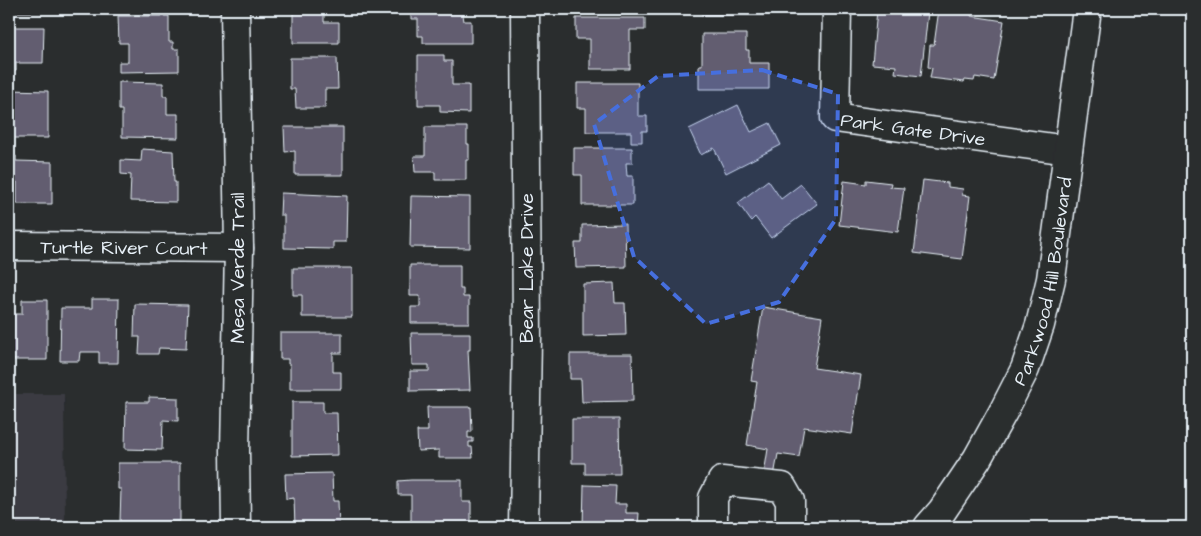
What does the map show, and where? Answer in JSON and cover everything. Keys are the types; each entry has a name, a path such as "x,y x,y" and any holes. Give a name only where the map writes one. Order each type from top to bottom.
{"street":[{"name":"Mesa Verde Trail","path":"235,9 239,248 236,527"},
{"name":"Bear Lake Drive","path":"524,527 527,336 525,9"},
{"name":"Park Gate Drive","path":"837,9 836,118 1068,150"},
{"name":"Parkwood Hill Boulevard","path":"928,527 942,511 976,459 1025,369 1040,325 1051,279 1087,9"},
{"name":"Turtle River Court","path":"9,246 239,248"},
{"path":"713,527 713,498 722,481 782,486 790,501 790,527"}],"highlighted area":[{"path":"762,70 838,94 836,219 779,302 706,324 634,257 594,124 658,76"}],"shaded area":[{"path":"9,394 64,394 65,527 9,527"}],"building":[{"path":"9,9 51,9 51,12 9,12"},
{"path":"293,9 324,9 324,22 339,22 339,43 293,43"},
{"path":"411,9 462,9 464,21 471,21 471,43 423,43 423,36 418,36 418,19 411,19"},
{"path":"702,9 768,9 768,15 702,15"},
{"path":"870,9 928,12 921,76 895,73 896,66 872,64 877,10"},
{"path":"939,9 972,9 971,16 1004,21 994,80 975,77 974,81 965,80 964,82 930,78 932,68 928,67 930,45 934,45"},
{"path":"118,16 169,16 169,42 173,42 173,49 179,49 179,71 119,72 119,62 128,62 128,43 119,43"},
{"path":"576,18 645,18 645,30 630,30 630,69 590,69 590,39 576,39"},
{"path":"9,27 44,27 43,63 16,63 16,71 9,71"},
{"path":"702,34 746,34 746,50 749,50 749,63 769,63 769,89 699,89 699,65 702,65"},
{"path":"418,55 444,55 444,61 452,61 452,85 469,85 469,113 440,112 440,105 418,105"},
{"path":"290,58 337,58 338,89 325,89 325,108 296,108 295,89 290,89"},
{"path":"119,82 163,83 163,96 167,96 167,114 178,114 178,138 122,137 122,110 119,110"},
{"path":"577,83 638,83 638,116 647,116 647,131 642,131 642,142 631,142 631,132 586,132 586,108 577,108"},
{"path":"9,90 48,91 48,138 9,138"},
{"path":"738,105 751,132 770,123 781,145 726,173 714,148 701,155 689,129"},
{"path":"284,127 343,127 343,175 295,175 295,151 285,152"},
{"path":"425,127 467,127 469,160 466,160 466,180 435,180 435,172 415,172 414,156 425,156"},
{"path":"574,148 632,148 632,163 626,163 627,176 633,176 633,205 582,205 582,175 574,175"},
{"path":"142,149 173,151 176,202 130,201 131,175 121,174 121,160 141,161"},
{"path":"9,156 16,156 16,161 52,162 52,204 17,204 17,182 9,182"},
{"path":"768,180 781,199 801,184 817,204 771,238 755,217 751,221 738,203"},
{"path":"866,180 891,183 890,187 904,188 898,232 839,225 844,181 866,184"},
{"path":"923,180 948,183 948,187 963,189 962,195 970,196 962,259 914,253"},
{"path":"281,193 347,196 346,242 333,242 333,249 284,248 284,215 280,215"},
{"path":"411,196 470,197 470,248 410,247"},
{"path":"625,224 626,267 576,268 575,243 582,243 582,225"},
{"path":"410,265 460,265 460,289 463,289 463,297 469,297 469,323 411,323 411,307 420,307 420,296 410,296"},
{"path":"293,268 352,268 352,317 302,317 302,295 293,295"},
{"path":"614,283 615,303 625,303 626,335 583,336 583,284"},
{"path":"92,299 119,299 118,363 99,363 99,352 80,352 79,361 60,361 61,308 92,308"},
{"path":"22,300 47,300 47,360 9,360 9,310 13,310 13,314 22,314"},
{"path":"135,304 188,305 186,349 159,348 158,354 139,354 140,337 134,337"},
{"path":"763,307 822,317 814,368 861,375 852,434 804,427 799,457 778,454 774,476 764,474 768,449 747,445 757,382 751,381"},
{"path":"280,333 342,333 342,353 333,353 333,372 341,372 341,389 290,389 290,364 288,364 288,359 280,359"},
{"path":"411,333 470,333 470,350 468,350 470,390 410,391 410,371 429,371 429,365 412,365"},
{"path":"570,354 632,354 633,401 582,402 581,379 570,379"},
{"path":"149,397 178,398 178,421 163,420 162,450 125,449 126,402 149,402"},
{"path":"292,402 323,402 323,413 337,413 338,455 292,456"},
{"path":"427,407 471,407 472,432 468,432 468,438 473,438 473,442 469,442 469,447 472,447 473,458 439,458 439,450 418,451 417,431 428,431"},
{"path":"572,419 619,419 620,474 585,474 585,463 572,463"},
{"path":"118,463 180,463 180,521 120,521 121,489 118,489"},
{"path":"332,473 333,501 338,501 339,527 295,527 294,498 286,499 285,474"},
{"path":"462,480 462,502 471,502 471,527 411,527 411,495 398,495 398,481"},
{"path":"584,485 616,486 615,504 626,504 626,513 639,513 638,527 583,527"}]}
